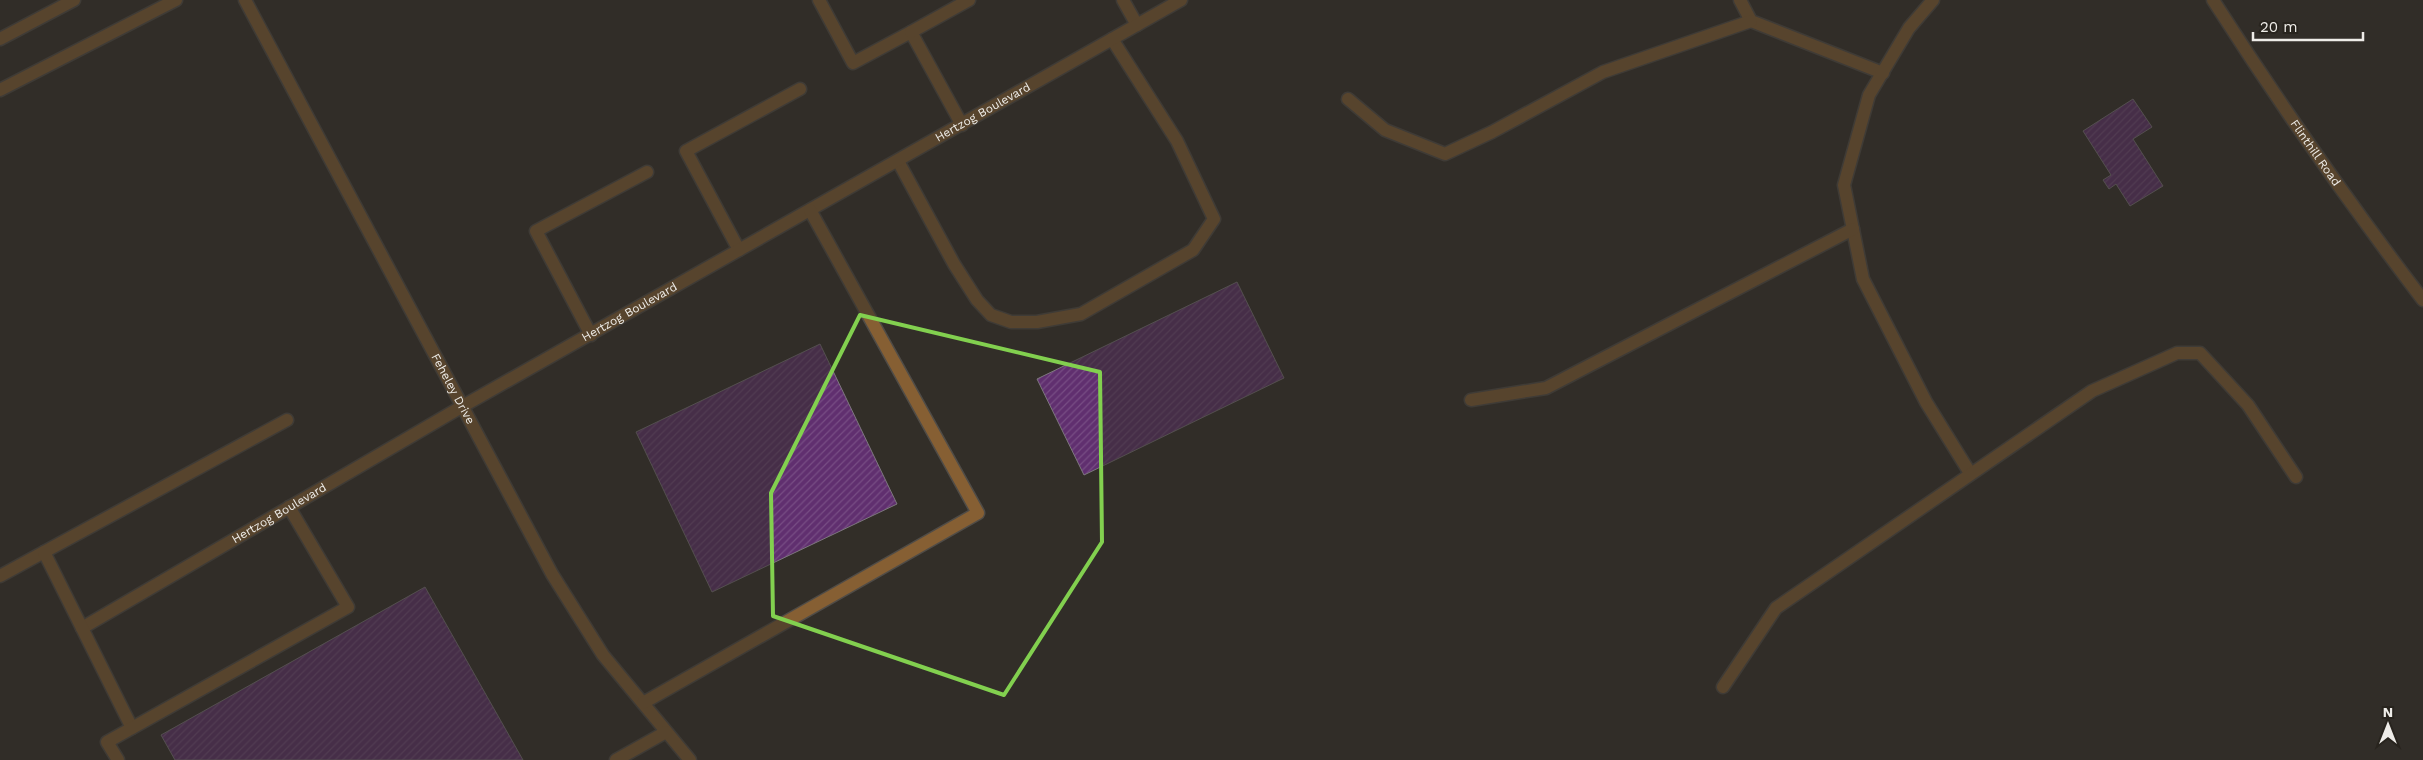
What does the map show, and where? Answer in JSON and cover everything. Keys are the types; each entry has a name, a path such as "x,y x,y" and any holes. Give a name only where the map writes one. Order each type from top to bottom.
{"street":[{"path":"0,39 74,0"},
{"path":"0,90 176,0"},
{"name":"Feheley Drive","path":"246,0 552,574 603,655 690,760"},
{"path":"818,0 853,63 969,0"},
{"path":"1123,0 1137,25"},
{"name":"Hertzog Boulevard","path":"82,628 463,406 1181,0"},
{"path":"1740,0 1751,21"},
{"path":"1933,0 1910,28 1869,95 1844,185 1863,279 1926,402 1970,473"},
{"name":"Flinthill Road","path":"2213,0 2274,96 2368,228 2423,300"},
{"path":"1348,99 1385,130 1445,154 1492,132 1602,72 1751,21 1883,73"},
{"path":"911,32 962,125"},
{"path":"898,161 954,264 991,315 1011,322 1037,322 1082,314 1192,250 1214,219 1177,141 1112,39"},
{"path":"739,250 686,151 800,89"},
{"path":"591,334 536,231 647,172"},
{"path":"643,703 978,513 810,210"},
{"path":"1471,400 1546,388 1853,229"},
{"path":"1722,686 1776,608 2092,391 2177,353 2200,353 2248,405 2296,477"},
{"path":"0,576 287,420"},
{"path":"118,760 107,742 348,607 289,507"},
{"path":"44,552 132,728"},
{"path":"616,760 666,732"}],"highlighted area":[{"path":"860,315 1100,372 1102,542 1004,695 773,616 771,493"}],"building":[{"path":"2133,99 2152,127 2133,139 2163,186 2130,206 2116,184 2109,189 2103,180 2111,175 2083,131"},
{"path":"1237,282 1284,378 1084,475 1037,379"},
{"path":"820,344 897,504 712,592 636,432"},
{"path":"425,587 523,760 175,760 161,735"}]}
